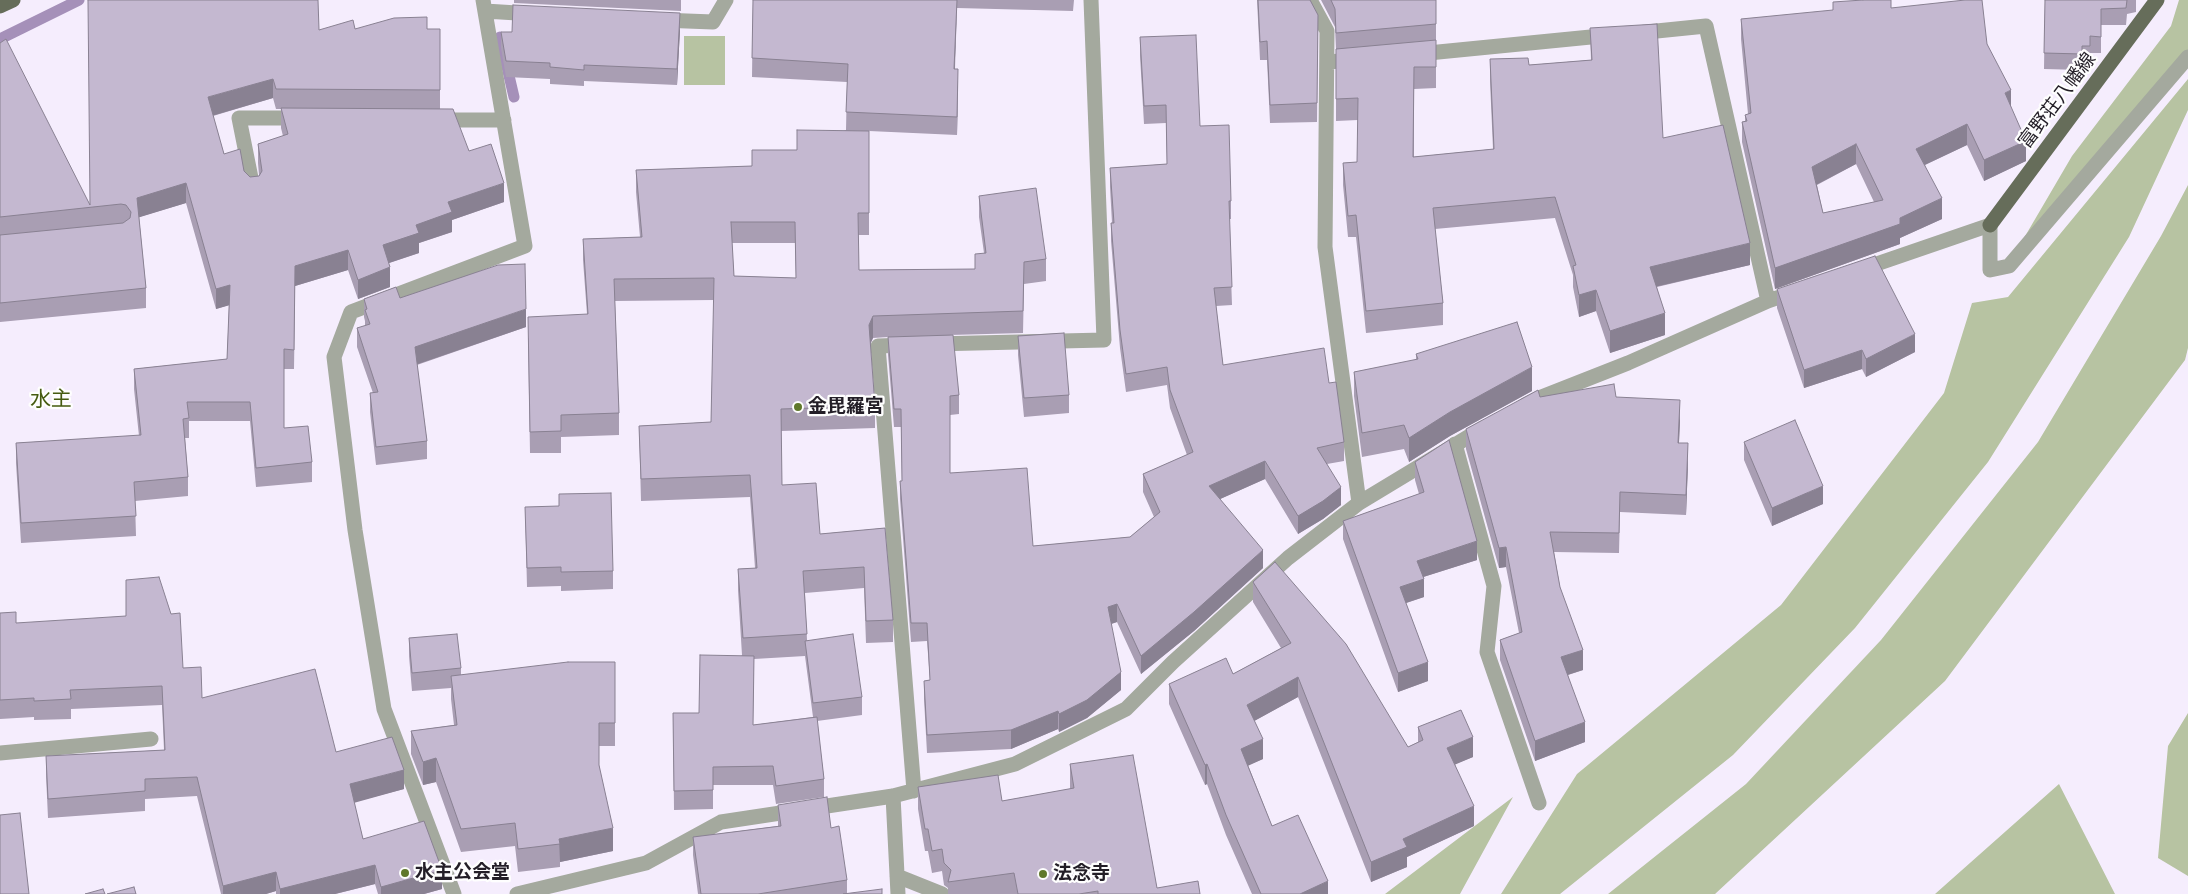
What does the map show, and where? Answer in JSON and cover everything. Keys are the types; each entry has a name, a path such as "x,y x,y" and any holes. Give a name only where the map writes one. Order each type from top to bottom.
{"main road":[{"path":"0,6 13,0"},
{"name":"富野荘八幡線","path":"1990,225 2157,0"}],"street":[{"path":"644,19 713,22 726,0"},
{"path":"914,791 878,346 1104,340 1091,0"},
{"path":"1310,0 1327,31 1324,247 1359,503"},
{"path":"454,894 384,709 355,530 334,357 351,312 525,246 484,6 544,14"},
{"path":"1406,55 1706,26 1768,301"},
{"path":"1842,276 1990,225 1990,270 2009,266 2188,57"},
{"path":"1326,62 1366,58"},
{"path":"253,188 239,118 317,118"},
{"path":"426,120 504,120"},
{"path":"1514,412 1538,398 1628,363 1768,301 1815,285"},
{"path":"517,894 646,863 721,822 893,796 1015,764 1126,709 1173,662 1288,558 1359,503 1455,444 1497,421"},
{"path":"1455,444 1494,586 1486,652 1539,803"},
{"path":"0,753 151,739"},
{"path":"893,796 898,894"},
{"path":"897,876 942,894"}],"green space":[{"path":"2179,0 2188,0 2188,61 2024,238 2072,156 2171,26"},
{"path":"684,36 725,36 725,85 684,85"},
{"path":"2188,79 2188,110 2129,237 1988,462 1855,628 1733,755 1560,894 1501,894 1577,774 1781,605 1944,393 1972,303 2008,297"},
{"path":"2188,185 2188,348 2185,360 1945,681 1715,894 1608,894 1746,784 1881,640 2038,442 2161,236"},
{"path":"2188,713 2188,876 2158,858 2168,746"},
{"path":"2059,784 2115,894 1935,894"},
{"path":"1513,797 1460,894 1385,894"}],"building":[{"path":"88,0 318,0 319,30 353,20 355,29 394,18 427,17 427,29 440,29 440,90 276,89 273,79 208,97 224,154 240,149 244,171 250,177 259,176 262,171 258,144 288,134 281,108 453,109 469,151 491,144 504,183 448,202 452,212 416,225 419,233 383,245 390,267 358,280 348,250 295,266 294,350 284,349 284,428 308,426 312,462 256,468 250,402 187,402 189,418 183,419 188,477 134,482 136,516 21,523 16,443 141,435 134,369 227,359 230,285 216,289 186,183 137,198 146,288 0,303 0,235 123,223 130,218 131,212 126,205 121,204 0,217 0,43 6,39 90,205"},
{"path":"753,0 957,0 954,69 958,69 957,117 846,112 848,64 752,58"},
{"path":"1258,0 1310,0 1318,15 1317,103 1270,105 1267,41 1260,42"},
{"path":"1331,0 1436,0 1436,24 1336,33 1335,9"},
{"path":"1891,0 1891,8 1982,0 1987,44 2011,90 2005,93 2026,141 1984,160 1967,124 1916,149 1942,198 1900,218 1900,224 1775,268 1742,122 1747,121 1745,115 1751,113 1741,19 1833,10 1833,2","holes":["1856,144 1883,200 1823,213 1812,167"]},
{"path":"2045,0 2127,0 2126,8 2101,9 2101,37 2090,36 2090,46 2082,46 2082,54 2044,53"},
{"path":"513,5 680,13 677,69 584,65 584,70 550,67 550,63 506,61 501,32 512,32"},
{"path":"1657,24 1663,138 1723,125 1750,243 1650,267 1665,313 1610,331 1596,290 1579,295 1573,266 1576,265 1555,197 1433,208 1443,303 1366,311 1356,215 1348,216 1343,163 1357,162 1358,98 1336,99 1336,49 1436,40 1436,67 1414,67 1413,157 1494,149 1490,59 1528,58 1529,65 1592,60 1590,28"},
{"path":"1196,35 1200,126 1229,125 1232,287 1214,288 1223,365 1324,348 1329,383 1336,382 1344,442 1317,448 1341,487 1323,501 1298,516 1265,461 1209,486 1263,550 1194,612 1141,656 1117,604 1108,607 1121,672 1087,700 1059,714 1058,711 1011,730 927,735 924,681 930,680 927,623 911,623 900,481 902,481 901,409 894,409 888,337 953,335 959,395 950,396 950,473 1027,468 1033,546 1130,537 1160,512 1143,474 1193,452 1170,390 1167,367 1126,374 1120,330 1111,223 1114,223 1110,168 1167,164 1166,105 1144,106 1140,37"},
{"path":"797,130 869,131 869,213 858,213 859,270 975,269 975,254 986,253 979,196 1036,188 1046,259 1024,262 1023,311 873,316 869,325 875,406 781,409 782,485 816,483 820,534 885,528 893,620 866,621 864,567 803,571 807,634 743,638 738,569 757,568 750,475 641,479 639,426 711,422 714,278 614,279 619,413 561,415 561,431 530,432 528,317 588,314 583,239 642,237 636,170 752,166 752,150 797,150","holes":["731,222 795,222 796,278 734,276"]},
{"path":"1875,256 1915,334 1866,359 1862,350 1804,370 1777,289"},
{"path":"525,264 526,309 415,347 427,441 376,447 370,393 378,392 357,328 370,324 365,310 367,309 364,299 396,287 400,298 498,265"},
{"path":"1517,322 1532,367 1450,412 1409,438 1404,425 1362,433 1354,372 1418,359 1416,354"},
{"path":"1064,333 1069,395 1024,398 1018,336"},
{"path":"1614,384 1616,397 1680,400 1678,443 1688,443 1686,495 1620,492 1619,533 1550,532 1560,587 1583,650 1561,657 1585,722 1535,741 1500,640 1522,632 1506,547 1499,548 1466,429 1538,390 1540,397"},
{"path":"1795,420 1823,486 1772,508 1744,442"},
{"path":"1449,440 1477,541 1417,561 1424,579 1400,587 1428,662 1398,673 1343,521 1424,492 1415,462"},
{"path":"611,493 613,571 561,572 561,567 527,568 525,507 559,506 559,494"},
{"path":"1275,562 1346,644 1408,747 1423,740 1418,727 1461,710 1473,737 1447,748 1474,806 1403,839 1407,847 1371,862 1298,677 1247,705 1263,739 1241,749 1272,826 1298,815 1328,881 1300,894 1261,894 1226,815 1207,764 1205,765 1169,684 1226,658 1233,674 1291,643 1253,582"},
{"path":"159,577 171,614 180,613 183,668 201,667 202,698 315,669 336,752 392,737 404,770 350,784 363,839 424,821 442,870 381,887 375,865 280,889 276,872 223,886 197,777 145,779 145,791 48,799 46,756 165,750 162,686 70,690 71,699 34,701 34,698 0,700 0,613 16,612 16,623 126,616 126,580"},
{"path":"457,634 461,668 412,673 409,638"},
{"path":"853,634 862,697 813,703 805,641"},
{"path":"700,655 754,656 753,725 817,717 824,779 776,786 773,766 713,767 713,790 674,791 673,713 699,713"},
{"path":"568,662 615,662 615,723 599,723 599,765 613,828 559,839 560,844 518,849 515,823 461,829 436,758 423,762 411,731 457,725 451,676"},
{"path":"1133,755 1157,888 1198,881 1200,894 1098,894 1098,891 1079,894 1018,894 1014,873 948,882 951,870 944,863 942,849 932,851 928,829 925,829 918,787 998,775 1002,801 1074,788 1070,764"},
{"path":"827,797 831,828 839,826 847,880 758,894 701,894 693,837 781,826 778,805"},
{"path":"20,813 29,894 0,894 0,815"},
{"path":"134,887 136,894 107,894"},
{"path":"103,889 105,894 85,894"},
{"path":"882,889 882,894 843,894"}],"waterway":[{"path":"0,39 79,0"},
{"path":"500,37 514,97"}],"place":[{"name":"金毘羅宮","path":"798,407"},
{"name":"水主公会堂","path":"405,873"},
{"name":"法念寺","path":"1043,874"}],"district":[{"name":"水主","path":"51,400"}]}
